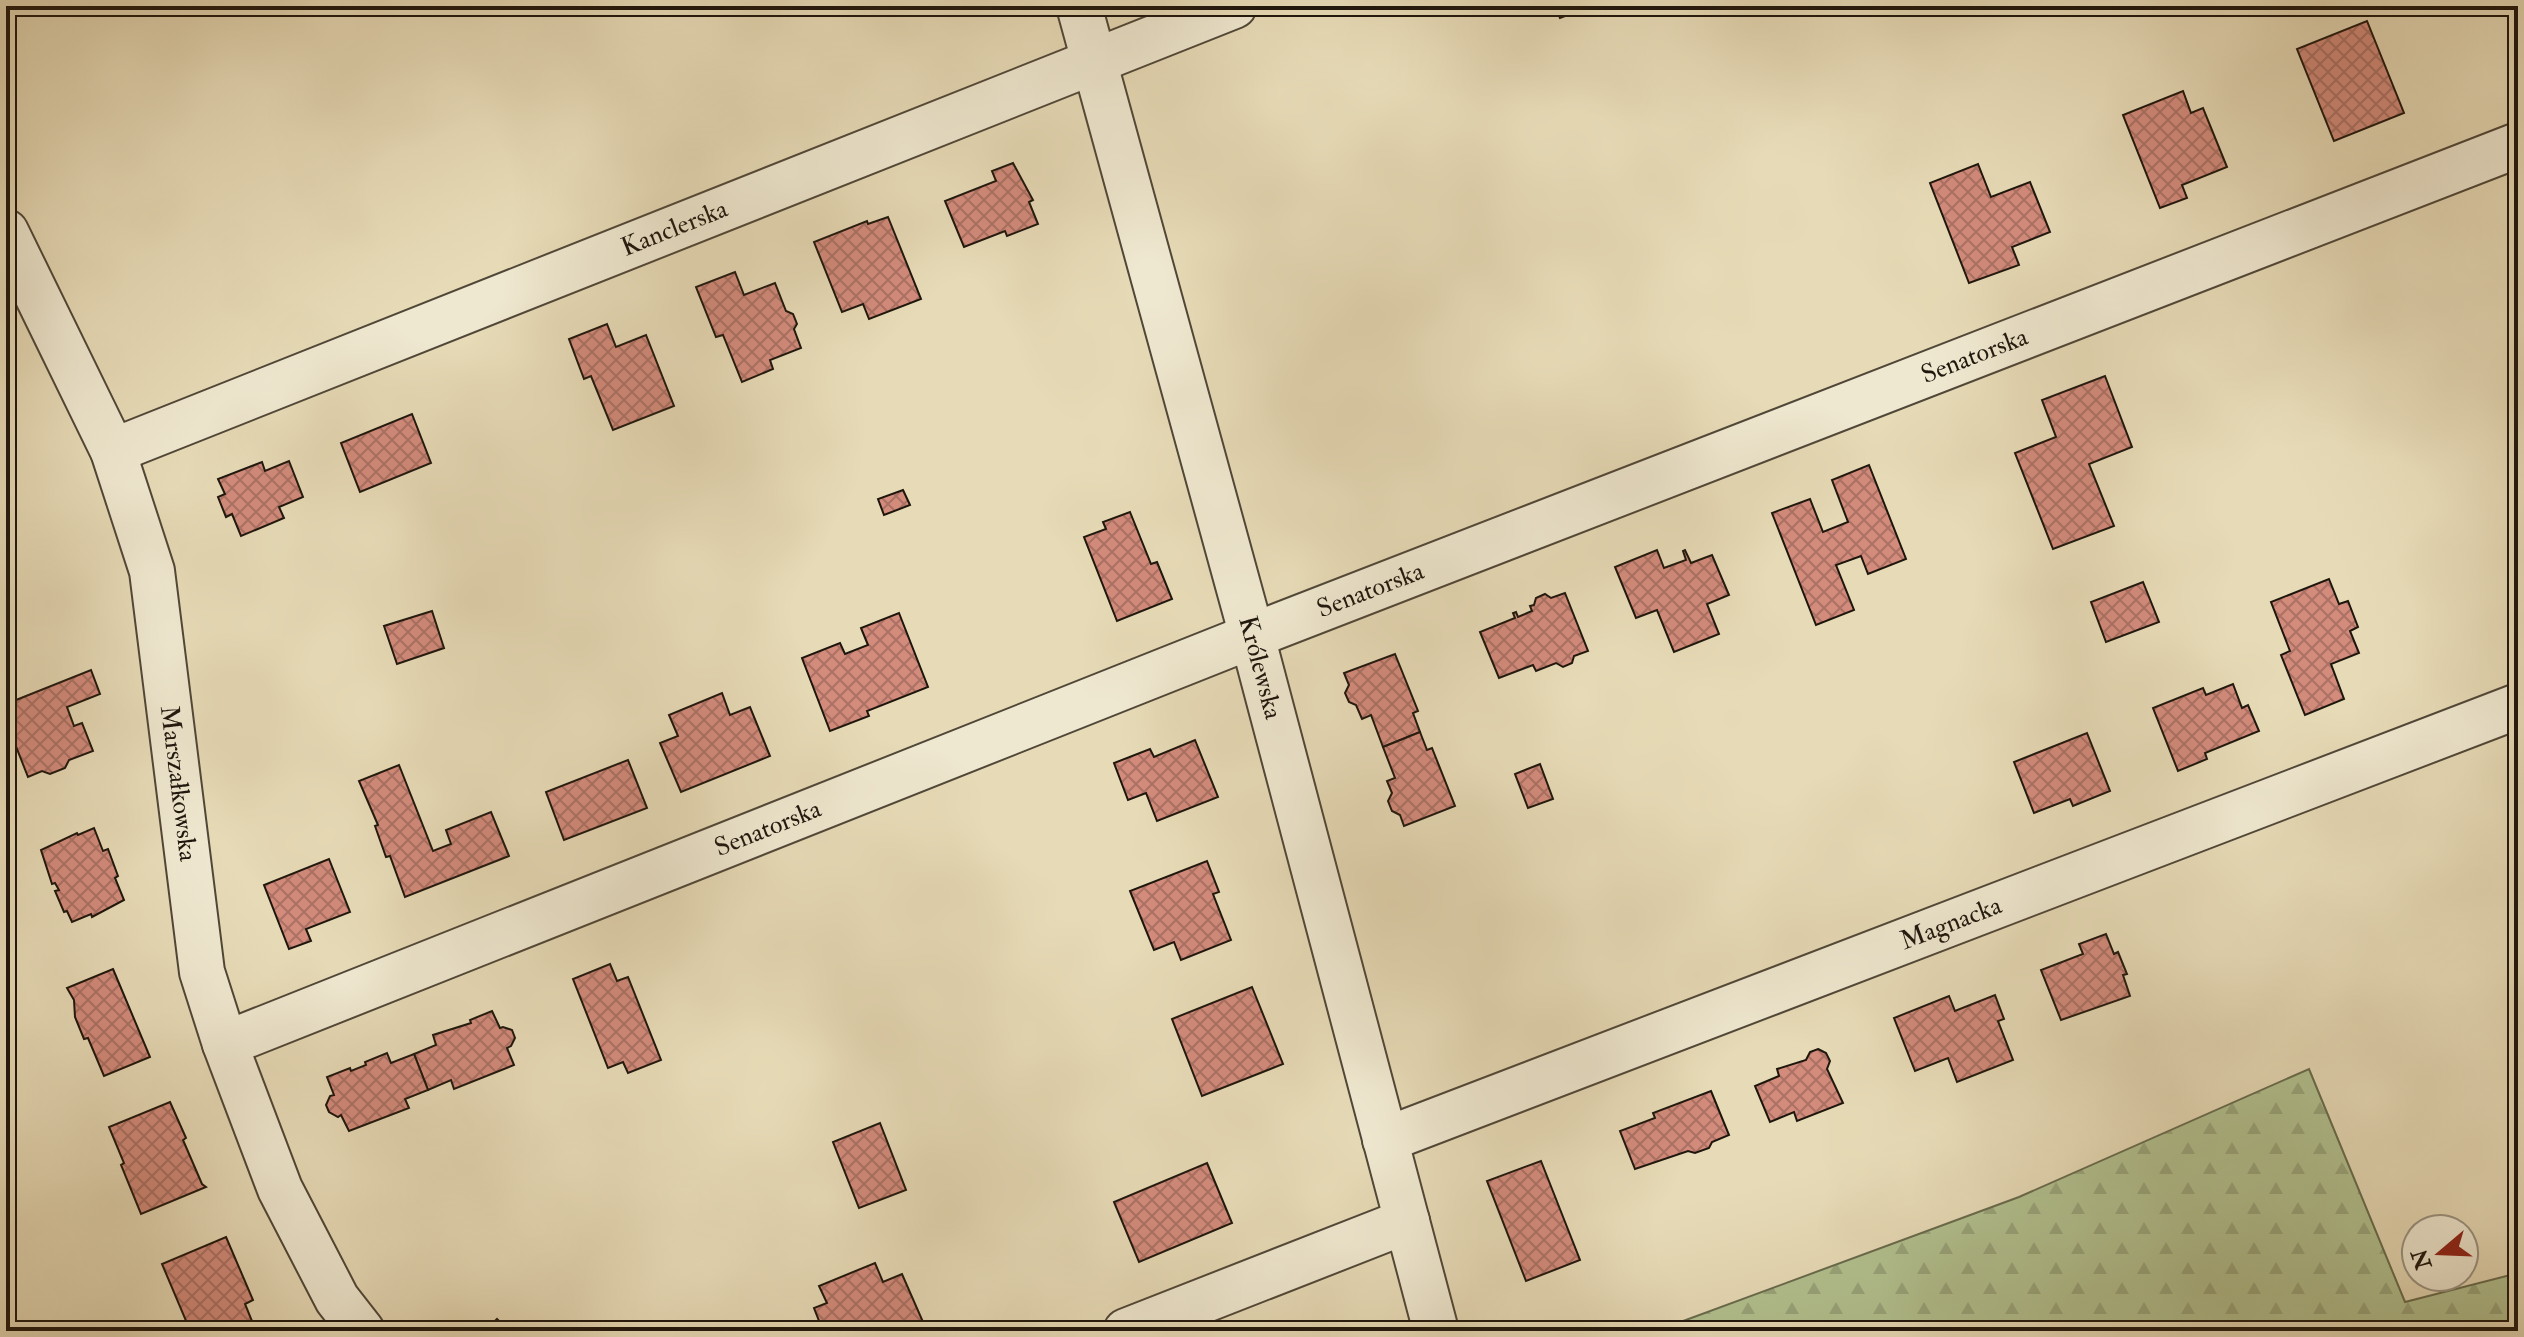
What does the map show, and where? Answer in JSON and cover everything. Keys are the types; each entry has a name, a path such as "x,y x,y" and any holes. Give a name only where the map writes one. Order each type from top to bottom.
{"street":[{"name":"Królewska","path":"1079,6 1252,636 1436,1331"},
{"name":"Kanclerska","path":"113,451 1234,6"},
{"name":"Senatorska","path":"225,1044 1252,636 2518,145"},
{"name":"Marszałkowska","path":"6,232 113,451 152,571 202,972 225,1044 280,1189 337,1299 362,1331"},
{"name":"Magnacka","path":"1385,1140 2518,706"},
{"path":"1126,1331 1407,1221"}],"green space":[{"path":"2309,1069 2405,1302 2440,1293 2480,1293 2480,1283 2518,1273 2518,1331 1656,1331 2019,1197"}],"building":[{"path":"1555,6 1591,6 1560,18"},
{"path":"1599,6 1620,6 1602,13"},
{"path":"2367,21 2404,113 2334,141 2297,49"},
{"path":"2183,91 2191,113 2203,108 2227,167 2182,185 2187,198 2160,208 2123,115"},
{"path":"1013,163 1033,200 1029,202 1038,224 1007,236 1005,231 964,247 945,201 996,181 992,171"},
{"path":"1978,164 1991,197 2030,182 2050,232 2012,247 2019,265 1969,283 1930,183"},
{"path":"888,217 921,299 869,319 863,304 842,312 814,242 867,221 868,224"},
{"path":"735,272 744,295 775,283 786,311 793,314 797,324 794,329 801,348 770,360 773,369 742,382 723,335 716,337 696,287"},
{"path":"607,324 616,347 646,335 674,406 613,430 591,376 584,379 569,339"},
{"path":"2105,376 2132,447 2089,464 2114,526 2053,549 2015,453 2056,437 2042,400"},
{"path":"412,414 431,463 360,492 341,443"},
{"path":"289,461 303,497 279,507 284,518 241,536 232,514 226,517 218,497 225,494 218,479 262,462 265,471"},
{"path":"1869,465 1906,559 1868,574 1861,556 1836,565 1854,610 1816,625 1772,513 1810,499 1823,532 1848,522 1832,480"},
{"path":"903,490 910,505 884,515 878,499"},
{"path":"1130,512 1151,564 1157,562 1172,599 1117,621 1084,537 1106,529 1103,522"},
{"path":"1657,550 1664,568 1686,560 1685,550 1691,563 1712,555 1729,595 1707,604 1719,634 1674,652 1657,610 1636,618 1615,567"},
{"path":"2329,579 2339,604 2348,601 2358,627 2350,631 2359,653 2331,664 2344,699 2305,715 2281,655 2290,651 2271,602"},
{"path":"2143,582 2159,622 2106,642 2091,602"},
{"path":"1565,593 1588,651 1574,656 1572,663 1563,667 1556,663 1536,671 1533,665 1499,678 1480,632 1515,618 1513,613 1516,612 1518,617 1532,611 1530,606 1534,605 1536,598 1545,594 1551,598"},
{"path":"432,611 444,648 397,664 384,626"},
{"path":"899,613 928,687 867,711 869,716 830,731 802,658 840,643 845,654 868,645 861,628"},
{"path":"1395,654 1418,711 1413,713 1420,732 1383,747 1371,715 1362,719 1356,705 1349,702 1345,693 1349,685 1344,673"},
{"path":"91,670 100,694 67,707 74,726 82,723 93,751 69,760 65,768 50,774 42,771 28,777 6,721 6,704"},
{"path":"2233,684 2242,708 2248,705 2259,731 2205,753 2207,759 2178,771 2153,708 2203,688 2206,695"},
{"path":"722,693 730,715 750,707 770,756 681,792 660,743 678,736 669,715"},
{"path":"1420,732 1427,750 1432,748 1455,806 1404,826 1400,815 1392,811 1388,801 1392,793 1387,781 1395,778 1383,747"},
{"path":"2087,733 2110,791 2073,806 2070,799 2034,813 2014,762"},
{"path":"1195,740 1218,797 1157,821 1146,793 1128,800 1114,763 1150,749 1154,757"},
{"path":"628,760 647,808 564,840 546,792"},
{"path":"1540,764 1553,799 1528,808 1515,774"},
{"path":"399,765 433,851 451,844 446,830 491,812 509,856 405,897 390,856 386,857 375,826 378,825 359,781"},
{"path":"94,828 103,851 108,849 124,900 92,917 91,914 72,922 67,911 64,912 55,891 59,890 55,883 52,884 41,850"},
{"path":"329,859 350,912 306,929 311,941 289,949 264,885"},
{"path":"1207,861 1219,892 1213,894 1231,940 1181,960 1174,942 1154,950 1130,891"},
{"path":"2106,934 2127,974 2123,975 2130,996 2061,1020 2041,970 2083,954 2079,944"},
{"path":"610,964 617,981 628,977 661,1060 628,1073 623,1062 608,1068 573,979"},
{"path":"113,969 150,1057 104,1076 88,1038 84,1039 75,1017 74,1000 67,988"},
{"path":"1252,987 1283,1064 1202,1096 1172,1019"},
{"path":"1995,995 2004,1019 1998,1021 2013,1060 1957,1082 1948,1058 1915,1071 1894,1018 1949,996 1955,1011"},
{"path":"492,1011 500,1028 512,1030 515,1038 507,1048 514,1065 454,1089 451,1080 428,1090 414,1054 436,1045 433,1035 471,1023 470,1020"},
{"path":"1818,1049 1826,1053 1830,1061 1827,1069 1843,1103 1797,1121 1794,1112 1770,1122 1755,1086 1779,1076 1777,1069 1806,1060 1810,1052"},
{"path":"387,1053 391,1063 414,1054 428,1090 405,1099 409,1108 349,1131 341,1115 338,1117 329,1112 326,1105 330,1096 334,1095 327,1077 366,1065 365,1062"},
{"path":"1711,1091 1729,1135 1712,1142 1709,1148 1695,1153 1688,1151 1635,1169 1620,1131 1655,1118 1653,1113"},
{"path":"170,1102 186,1138 183,1140 206,1187 141,1214 109,1127"},
{"path":"880,1123 906,1190 859,1208 833,1142"},
{"path":"1541,1161 1580,1260 1526,1281 1487,1181"},
{"path":"1207,1163 1232,1223 1139,1262 1114,1202"},
{"path":"226,1237 253,1300 245,1304 256,1331 202,1331 199,1323 189,1328 162,1264"},
{"path":"875,1263 883,1282 902,1274 923,1322 901,1331 823,1331 814,1308 827,1303 819,1286"},
{"path":"497,1319 509,1331 485,1331"}]}
